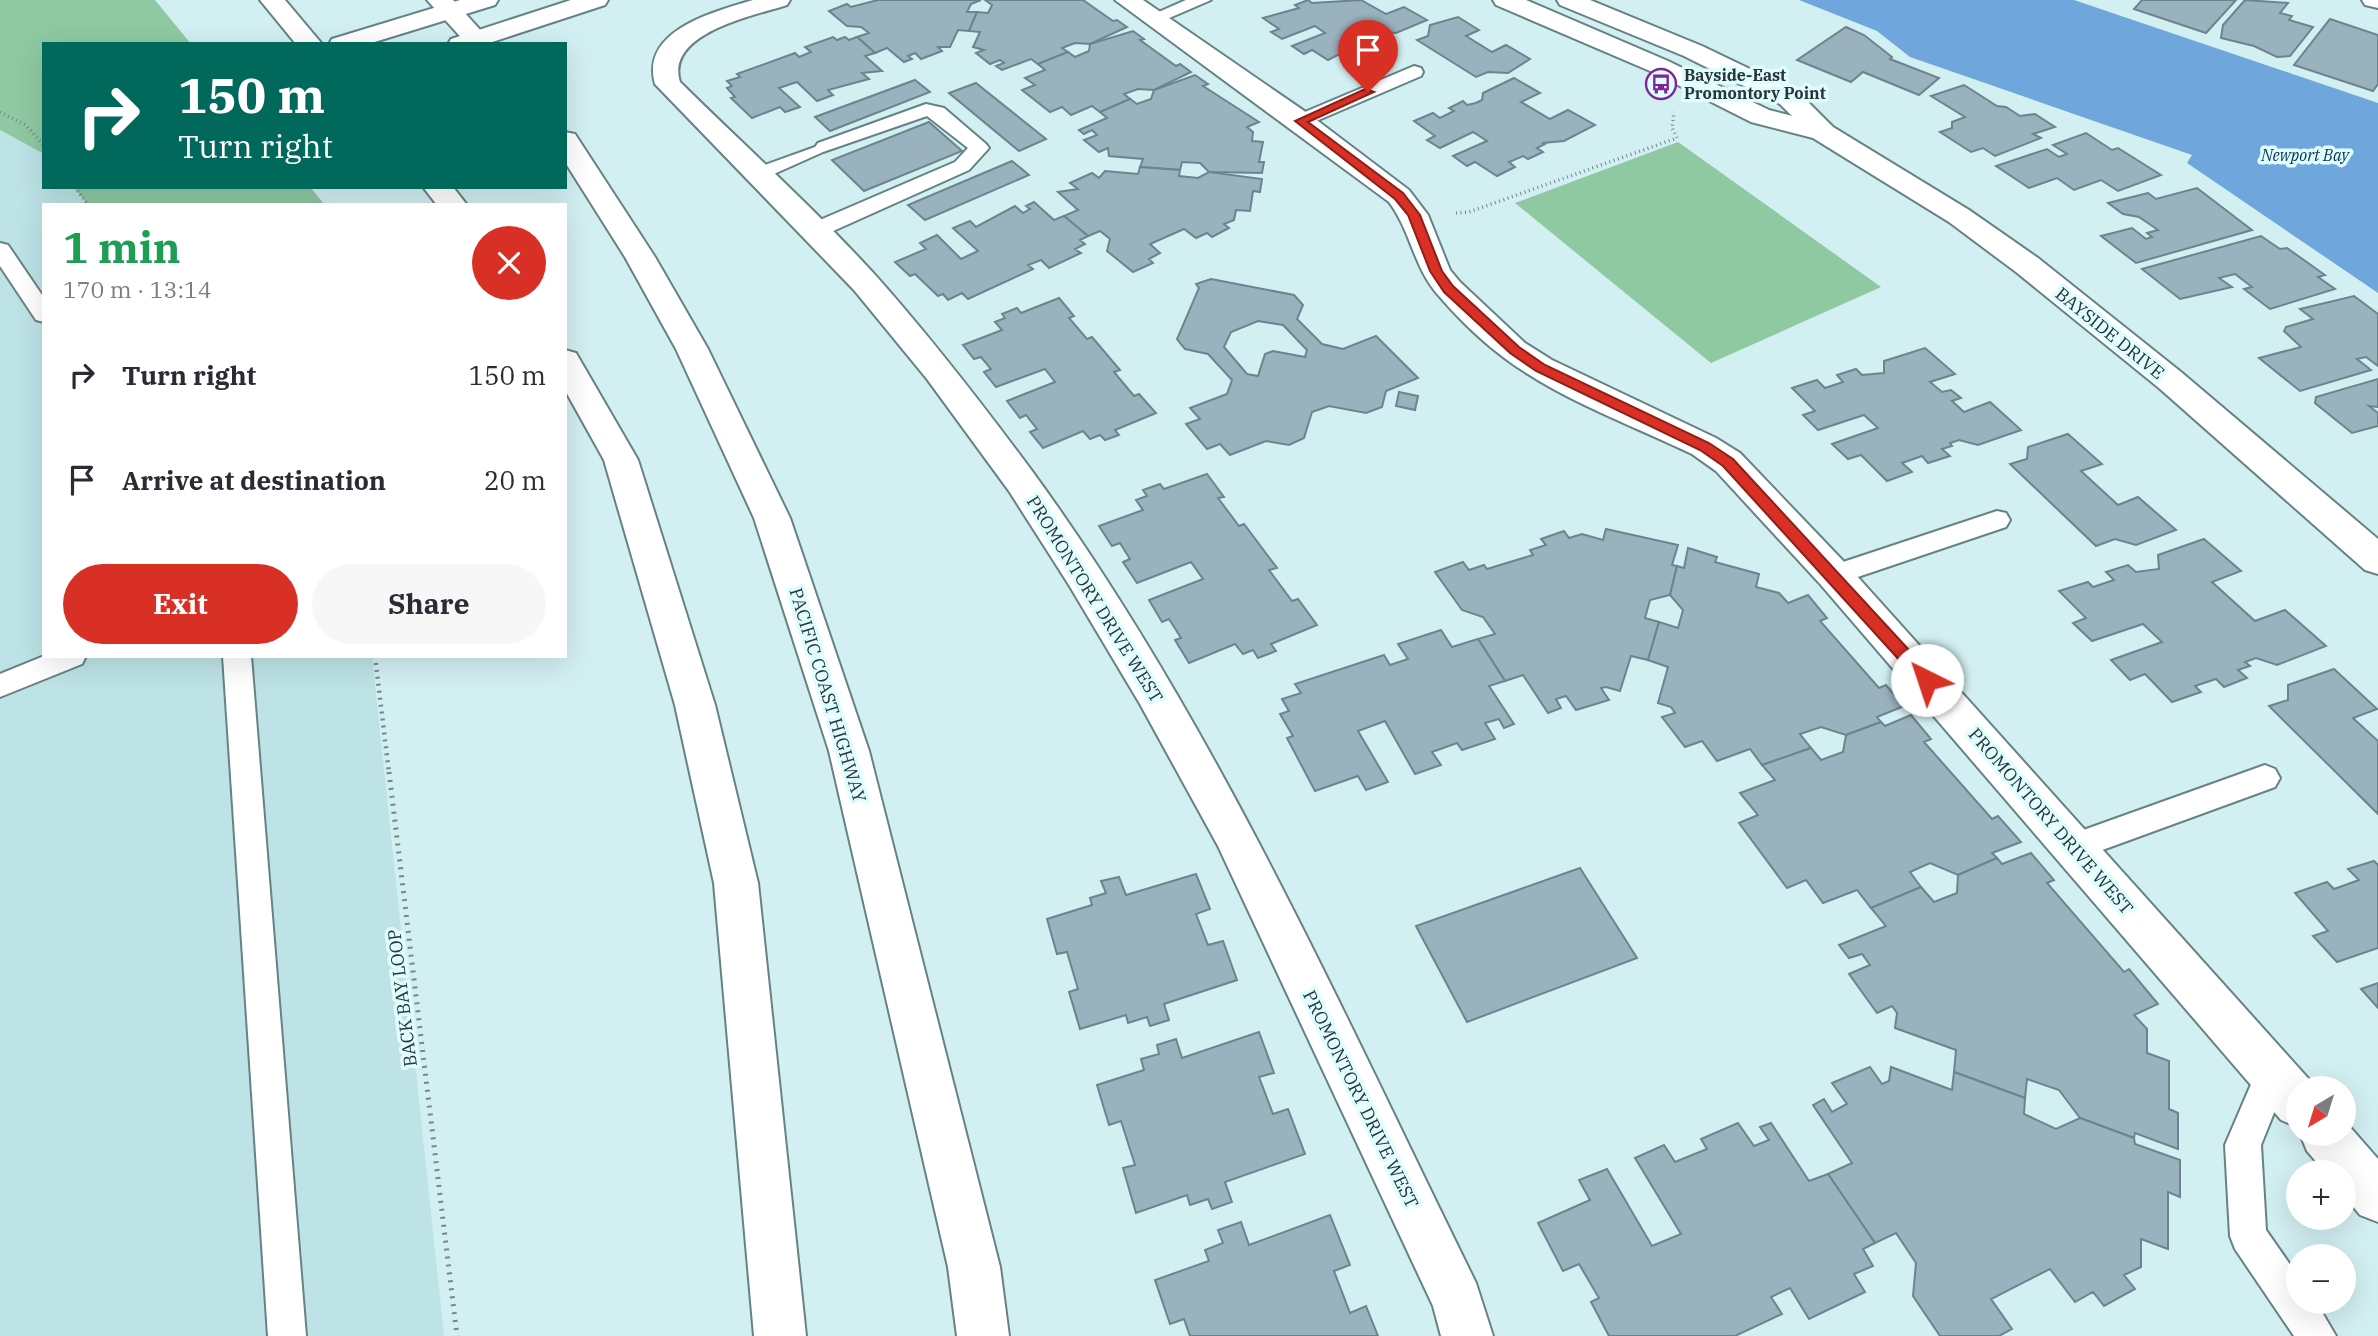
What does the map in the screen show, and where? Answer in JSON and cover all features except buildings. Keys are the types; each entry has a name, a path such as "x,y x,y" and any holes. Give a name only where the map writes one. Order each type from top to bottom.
{"main road":[{"path":"272,0 308,42"},
{"path":"346,42 445,5 486,0"},
{"path":"445,5 472,42 596,0"},
{"name":"PROMONTORY DRIVE WEST","path":"778,0 710,23 688,35 671,49 664,66 668,84 865,283 939,371 1013,471 1154,693 1233,834 1458,1301 1467,1336"},
{"name":"BAYSIDE DRIVE","path":"1505,0 1659,65 1760,116 1822,133"},
{"name":"BAYSIDE DRIVE","path":"1569,0 1693,51 1789,99 1822,133 1959,216 2027,265 2170,380 2378,560"},
{"name":"PROMONTORY DRIVE WEST","path":"1140,9 1300,121 1399,196 1414,215 1436,271 1449,289 1514,350 1541,368 1704,446 1728,462 1834,575 2286,1088"},
{"name":"PACIFIC COAST HIGHWAY","path":"567,143 640,257 692,349 772,518 849,751 974,1267 983,1336"},
{"path":"439,189 451,203"},
{"path":"567,365 621,460 695,705 733,871 780,1336"},
{"path":"2334,1146 2378,1197"}],"lane":[{"path":"1140,9 1202,0"},
{"path":"1300,121 1414,72"},
{"path":"758,174 926,110 937,112 979,148 961,166 814,231"},
{"path":"0,250 42,312"},
{"path":"1834,575 1997,520"},
{"path":"0,686 67,658"},
{"path":"237,658 287,1336"},
{"path":"2075,847 2265,778"},
{"path":"2273,1073 2243,1145 2248,1236 2317,1336"}],"path":[{"path":"1414,215 1469,212 1677,138 1672,128 1674,106"},
{"path":"0,112 26,125 42,144"},
{"path":"0,118 7,114"},
{"name":"BACK BAY LOOP","path":"375,658 457,1336"}],"shaded area":[{"path":"0,130 42,153 42,189 75,189 86,203 42,203 42,658 372,658 444,1336 0,1336"}],"green space":[{"path":"0,0 155,0 189,42 42,42 42,153 0,130"},
{"path":"1678,142 1881,287 1711,363 1515,203"},
{"path":"75,189 312,189 323,203 86,203"}],"water":[{"name":"Newport Bay","path":"1799,0 2074,0 2378,103 2378,293 2187,163 2192,155 1910,57 1877,31"}],"place":[{"name":"Bayside-East Promontory Point","path":"1661,84"}],"route":[{"path":"1368,92 1300,121 1399,196 1414,215 1436,271 1449,289 1514,350 1541,368 1704,446 1728,462 1834,575 1927,680"}]}
